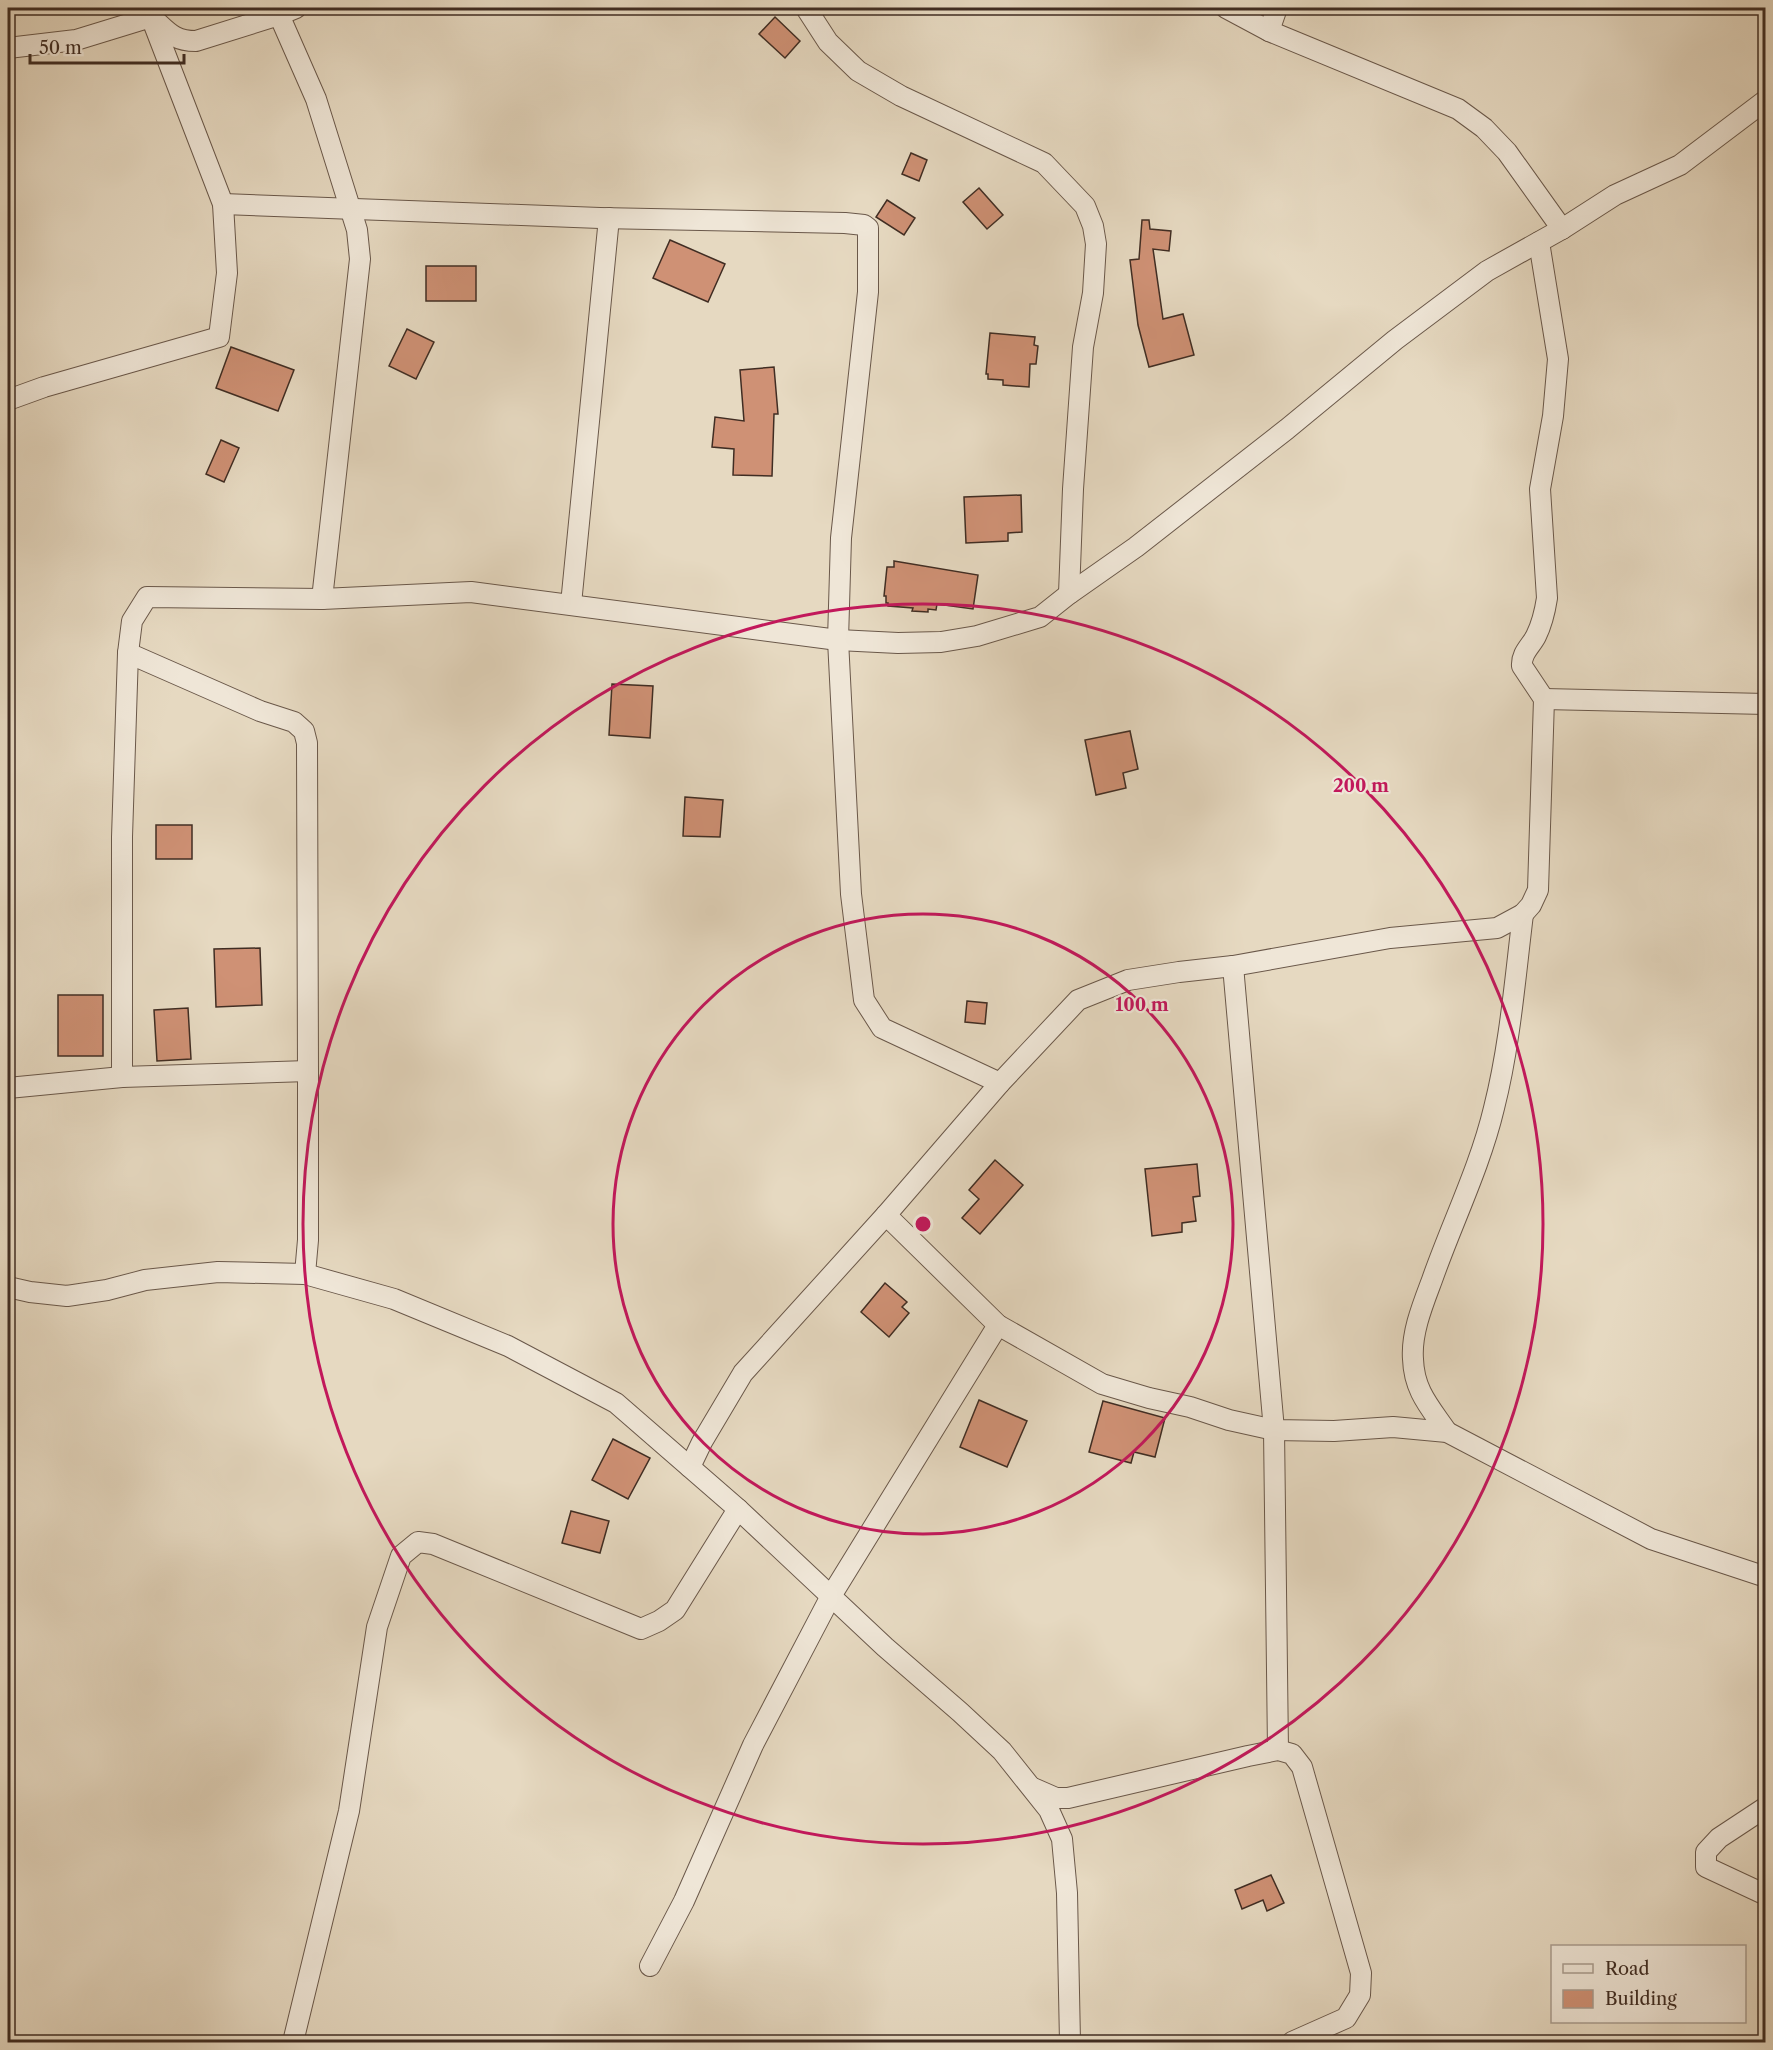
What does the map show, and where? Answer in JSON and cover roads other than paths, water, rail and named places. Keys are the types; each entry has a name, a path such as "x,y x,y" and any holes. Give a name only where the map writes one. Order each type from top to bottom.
{"street":[{"path":"806,8 828,42 858,71 901,96 1044,163 1085,206 1093,226 1096,244 1093,293 1083,347 1073,489 1069,594"},
{"path":"1226,8 1269,32 1458,109 1484,128 1508,152 1562,229"},
{"path":"1269,32 1277,8"},
{"path":"149,12 174,38 186,41 212,37 284,10 316,99 357,230 360,259 322,599"},
{"path":"8,48 76,40 149,12"},
{"path":"8,400 44,387 219,337 227,273 223,204 149,12"},
{"path":"122,1077 122,837 128,653 132,621 147,597 322,599 471,592 838,640 898,643 940,642 977,636 1040,617 1136,547 1287,429 1395,340 1487,271 1562,229 1615,195 1680,165 1766,100"},
{"path":"223,204 609,218 845,223 864,225 868,228 868,292 841,538 838,640 851,894 864,1000 882,1028 1000,1083"},
{"path":"571,604 609,218"},
{"path":"690,1467 702,1442 743,1373 886,1215 1000,1083 1078,1000 1128,980 1233,966 1390,938 1497,928 1523,914 1531,905 1538,890 1544,699 1522,666 1521,660 1536,636 1544,615 1547,598 1540,489 1553,416 1558,359 1539,242"},
{"path":"128,653 260,711 294,722 304,731 307,743 308,1071 308,1240 305,1274"},
{"path":"1544,699 1766,704"},
{"path":"1447,1432 1419,1393 1413,1359 1417,1329 1426,1297 1471,1180 1494,1109 1510,1024 1523,914"},
{"path":"1233,966 1274,1430 1278,1750"},
{"path":"8,1088 122,1077 308,1071"},
{"path":"886,1215 998,1325 1102,1384 1190,1407 1229,1420 1274,1430 1334,1431 1393,1427 1447,1432 1651,1539 1766,1577"},
{"path":"8,1287 67,1296 107,1290 145,1280 218,1272 305,1274 394,1299 508,1346 616,1403 738,1509 885,1647 1002,1751 1049,1810 1062,1839 1067,1893 1070,2043"},
{"path":"650,1966 684,1901 753,1744 831,1596 998,1325"},
{"path":"293,2043 349,1811 377,1627 401,1556 418,1542 433,1544 640,1629 659,1621 675,1610 738,1509"},
{"path":"1033,1788 1056,1798 1068,1798 1278,1750 1292,1754 1302,1767 1362,1973 1360,1995 1346,2018 1292,2043"},
{"path":"1766,1807 1719,1838 1706,1852 1706,1868 1766,1895"}]}
